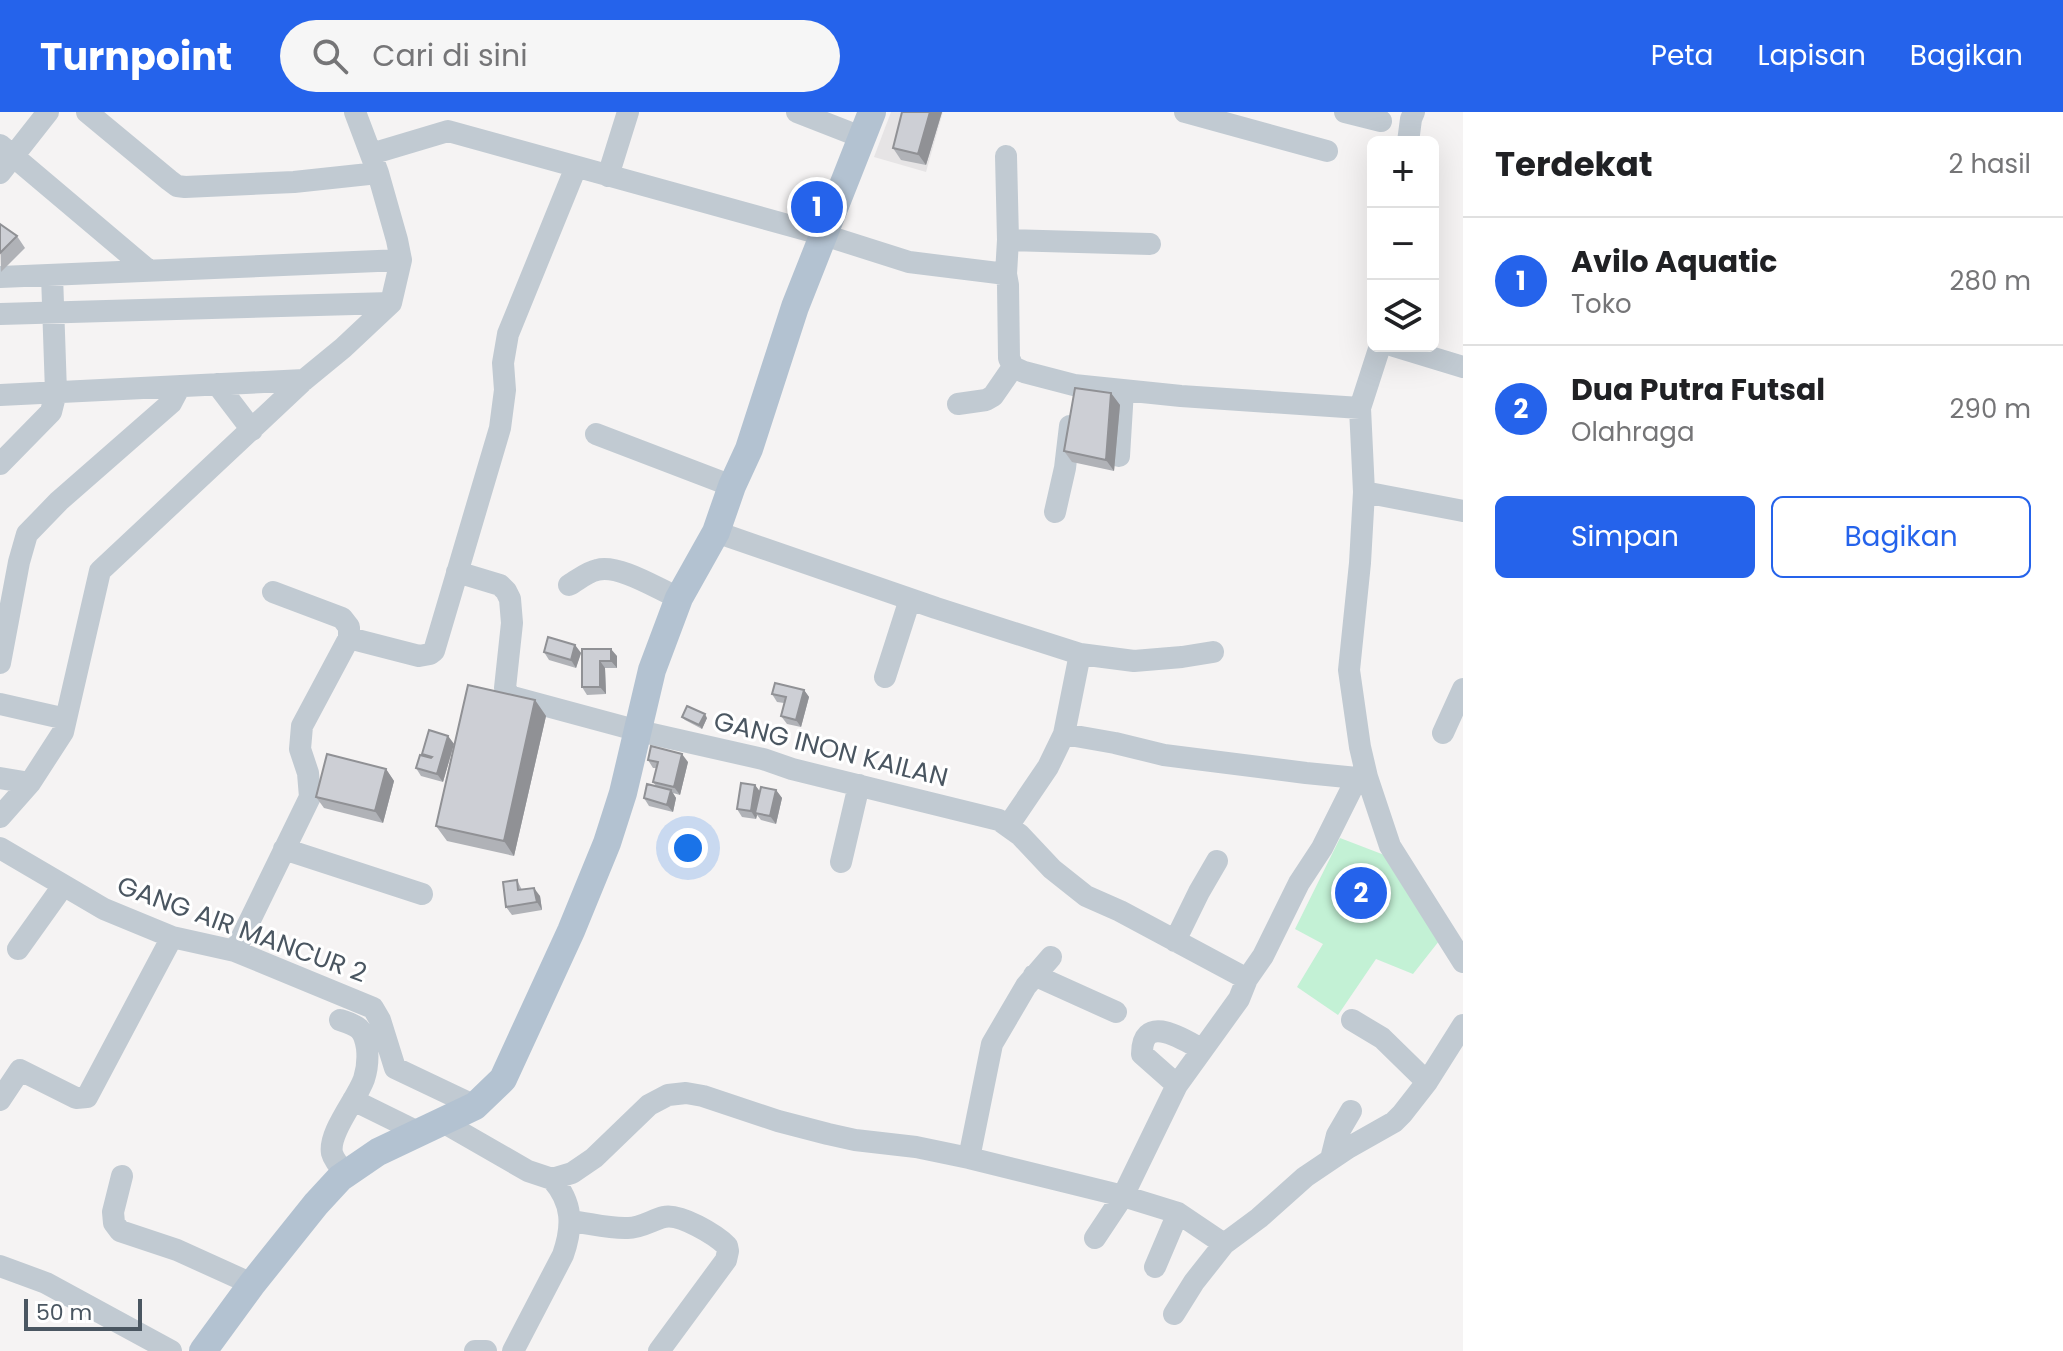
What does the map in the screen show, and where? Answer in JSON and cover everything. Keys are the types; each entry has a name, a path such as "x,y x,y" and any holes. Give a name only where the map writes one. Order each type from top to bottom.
{"main road":[{"path":"203,1351 316,1204 346,1173 378,1152 475,1106 503,1079 571,931 615,822 652,670 679,598 716,532 749,449 795,307 866,125"}],"street":[{"path":"48,112 5,158 148,270"},
{"path":"87,112 177,186 294,182 375,164 448,131 824,235 909,262 1006,274"},
{"path":"0,817 30,783 63,732 100,571 391,303 401,260 375,164 355,112"},
{"path":"608,176 628,112"},
{"path":"797,112 866,125"},
{"path":"1185,112 1327,151"},
{"path":"1345,112 1381,121"},
{"path":"1409,136 1414,112"},
{"path":"1006,156 1006,274 1009,358 1013,367 1074,385 1360,408"},
{"path":"349,638 419,656 434,651 500,428 505,390 503,363 508,334 576,167"},
{"path":"1008,240 1150,244"},
{"path":"0,277 401,260"},
{"path":"0,464 51,412 56,392 52,275"},
{"path":"0,314 391,303"},
{"path":"1378,352 1360,408 1364,492 1349,670 1362,778 1390,846 1463,962"},
{"path":"1414,352 1463,367"},
{"path":"958,404 993,396 1013,367"},
{"path":"0,395 304,380"},
{"path":"217,384 252,430"},
{"path":"1055,512 1065,468 1074,385"},
{"path":"0,663 10,560 32,528 171,403 180,386"},
{"path":"1119,456 1123,390"},
{"path":"596,434 732,486"},
{"path":"1364,492 1463,511"},
{"path":"716,532 1080,654 1134,661 1213,652"},
{"path":"569,585 593,571 606,568 679,598"},
{"name":"GANG INON KAILAN","path":"457,572 500,585 510,599 512,623 505,688 509,695 639,731 763,759 999,820 1008,826"},
{"path":"235,951 310,797 308,773 300,749 302,726 349,638 349,627 342,618 273,592"},
{"path":"885,677 910,599"},
{"path":"1080,654 1064,734 1048,767 1008,826 1052,869 1086,896 1247,979"},
{"path":"1443,733 1463,689"},
{"path":"0,704 66,719"},
{"path":"1064,734 1164,755 1362,778"},
{"path":"0,778 30,783"},
{"path":"1095,1238 1123,1196 1177,1085 1239,999 1299,883 1362,778"},
{"path":"841,862 859,785"},
{"name":"GANG AIR MANCUR 2","path":"0,848 104,909 172,937 235,951 373,1008 380,1020 395,1068 475,1106"},
{"path":"284,849 422,894"},
{"path":"1175,941 1217,861"},
{"path":"18,949 63,886"},
{"path":"0,1100 10,1065 76,1098 87,1097 172,937"},
{"path":"969,1158 992,1044 1026,986 1051,957"},
{"path":"1034,975 1116,1012"},
{"path":"340,1020 360,1028 365,1036 367,1054 364,1078 335,1135 331,1151 346,1173"},
{"path":"1352,1020 1382,1038 1427,1082"},
{"path":"1174,1314 1224,1244 1305,1177 1394,1122 1427,1082 1463,1025"},
{"path":"1177,1085 1142,1054 1149,1035 1167,1031 1201,1049"},
{"path":"552,1179 572,1173 594,1158 649,1105 668,1095 686,1093 828,1134 969,1158 1123,1196 1178,1213 1224,1244"},
{"path":"353,1100 429,1127 552,1179 564,1193 570,1221 568,1241 513,1351"},
{"path":"1331,1159 1337,1135 1351,1111"},
{"path":"122,1176 113,1212 114,1223 120,1231 177,1250 252,1284"},
{"path":"1155,1267 1178,1213"},
{"path":"570,1221 626,1229 667,1216 676,1217 690,1222 727,1246 726,1260 659,1351"},
{"path":"0,1266 46,1283 171,1351"},
{"path":"475,1351 486,1351"}],"shaded area":[{"path":"891,112 943,112 926,172 874,157"}],"green space":[{"path":"1340,838 1387,856 1439,941 1413,974 1376,959 1338,1015 1297,987 1323,944 1295,929"}],"building":[{"path":"902,112 930,112 918,154 893,148"},
{"path":"0,224 17,236 0,253"},
{"path":"1075,388 1111,393 1106,460 1064,451"},
{"path":"548,637 575,645 571,660 544,652"},
{"path":"582,649 611,649 611,661 600,661 600,687 582,687"},
{"path":"775,683 804,690 796,720 781,716 786,697 772,694"},
{"path":"468,685 535,700 504,841 436,826"},
{"path":"687,706 705,714 699,725 682,717"},
{"path":"429,730 448,736 437,774 416,768 420,755 432,757 422,754"},
{"path":"651,746 682,754 674,787 653,782 658,762 648,760"},
{"path":"327,754 386,769 375,811 316,797"},
{"path":"741,783 755,785 751,811 737,809"},
{"path":"647,784 671,790 667,805 644,798"},
{"path":"761,787 776,790 770,816 755,813"},
{"path":"517,880 518,890 534,888 537,902 506,907 503,882"}],"place":[{"name":"Avilo Aquatic","path":"817,207"},
{"name":"Dua Putra Futsal","path":"1361,893"}]}
